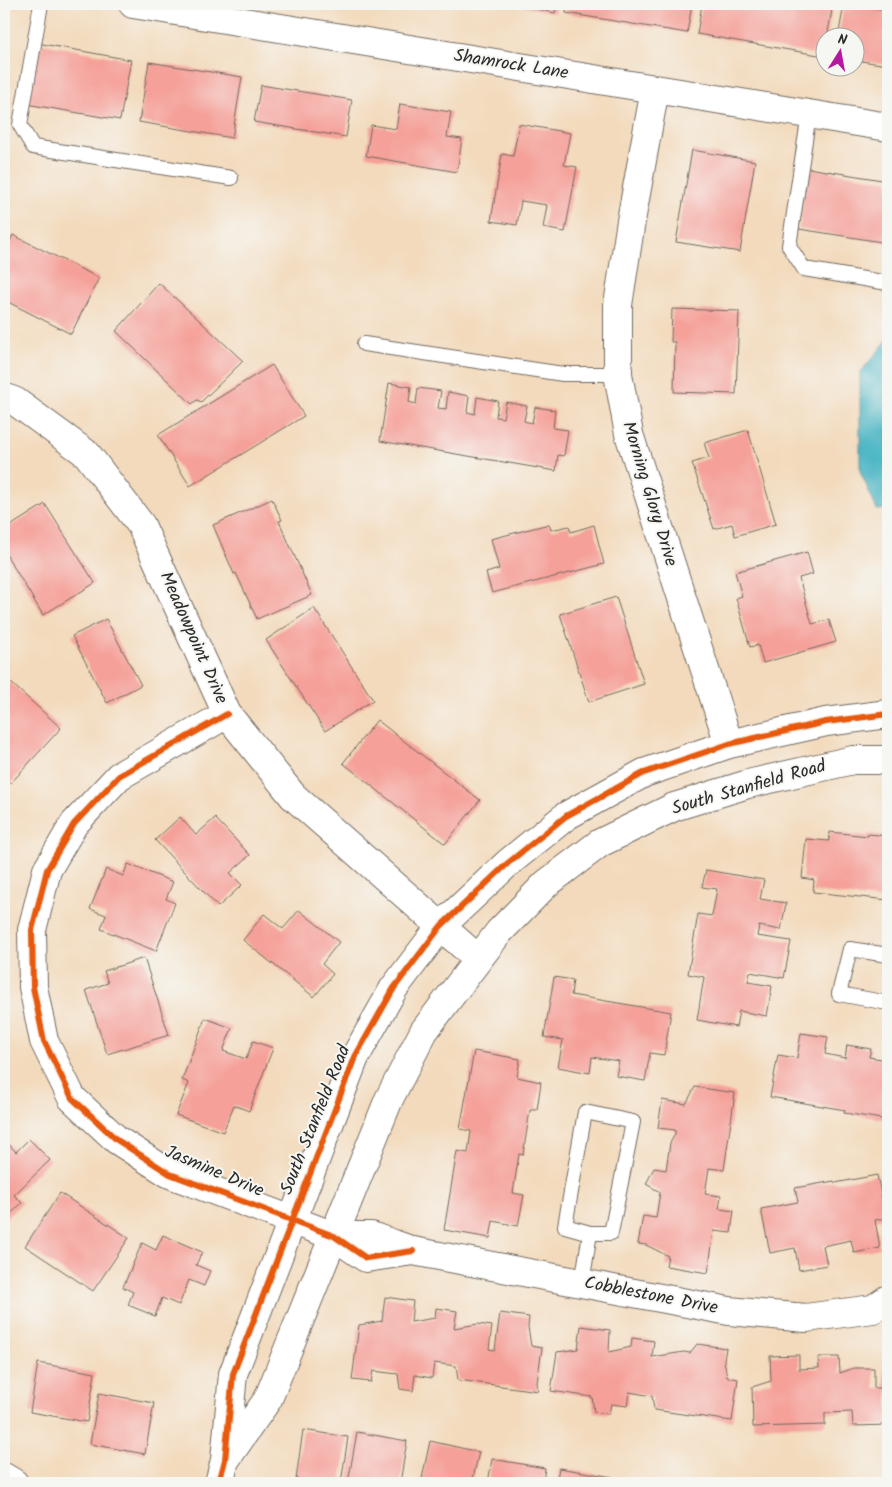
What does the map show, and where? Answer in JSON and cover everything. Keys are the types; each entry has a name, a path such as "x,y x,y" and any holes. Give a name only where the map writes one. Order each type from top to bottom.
{"street":[{"name":"Shamrock Lane","path":"133,4 888,127"},
{"name":"Morning Glory Drive","path":"655,89 618,304 618,374 629,434 729,744"},
{"name":"Meadowpoint Drive","path":"4,397 16,402 87,454 141,525 227,714 293,796 478,959"},
{"name":"Jasmine Drive","path":"227,714 119,776 74,824 47,870 32,930 33,987 44,1041 72,1098 117,1140 170,1174 334,1236"},
{"name":"South Stanfield Road","path":"222,1472 233,1374 356,1057 394,988 440,926 508,863 566,816 644,773 729,744 826,722 888,714"},
{"name":"South Stanfield Road","path":"222,1472 268,1399 389,1099 424,1031 500,932 546,884 600,844 674,807 748,784 853,760 888,760"},
{"name":"Cobblestone Drive","path":"334,1236 371,1236 413,1251 729,1311 806,1318 873,1309 888,1299"},
{"path":"4,1477 14,1483"}],"lane":[{"path":"41,4 20,125 33,147 231,178"},
{"path":"809,114 789,246 804,269 888,284"},
{"path":"364,344 563,374 618,374"},
{"path":"888,955 850,949 839,994 888,1003"},
{"path":"585,1112 633,1122 611,1233 590,1233 564,1226 585,1112"},
{"path":"582,1283 590,1233"}],"water":[{"path":"888,339 888,509 877,510 860,471 860,373"}],"building":[{"path":"513,4 557,4 555,13"},
{"path":"567,4 692,4 687,33 566,13"},
{"path":"702,4 833,4 829,28 814,28 814,54 697,34"},
{"path":"844,4 888,10 888,65 864,61 864,28 840,28"},
{"path":"37,43 131,60 120,120 26,104"},
{"path":"149,62 242,77 232,138 139,122"},
{"path":"261,85 352,100 346,137 254,122"},
{"path":"400,104 451,112 447,137 462,139 457,172 366,156 371,125 396,129"},
{"path":"519,124 570,133 564,165 577,167 565,232 543,228 547,205 521,201 517,225 491,221 502,154 513,156"},
{"path":"692,150 755,161 740,252 676,242"},
{"path":"808,168 888,181 888,243 799,229"},
{"path":"13,235 99,278 71,334 4,300 4,254"},
{"path":"159,283 243,361 201,402 197,400 192,404 116,331"},
{"path":"672,309 739,311 736,394 674,392 675,342 671,342"},
{"path":"272,365 304,416 190,486 158,435"},
{"path":"389,383 411,387 409,402 416,404 418,388 441,391 438,408 446,409 448,392 469,396 467,412 475,414 477,397 498,401 496,417 503,418 506,402 527,406 524,421 532,423 535,407 555,410 553,428 568,430 564,456 558,455 556,471 380,441"},
{"path":"748,430 776,524 735,536 732,524 714,529 692,463 709,458 704,443"},
{"path":"272,499 282,520 279,521 312,595 257,619 236,573 234,574 213,525"},
{"path":"45,504 95,583 43,615 4,551 4,530"},
{"path":"549,524 551,530 569,526 571,532 594,525 604,564 492,593 486,573 499,569 491,539"},
{"path":"807,552 813,574 799,578 812,624 829,620 836,642 763,663 758,645 750,647 736,598 742,596 735,572"},
{"path":"616,597 644,684 589,702 560,614"},
{"path":"314,608 373,700 325,731 266,640"},
{"path":"106,619 141,685 107,703 72,636"},
{"path":"10,682 61,728 10,784 4,778 4,689"},
{"path":"377,720 480,800 445,844 343,763"},
{"path":"180,817 196,835 215,818 250,855 230,873 242,885 218,907 155,840"},
{"path":"830,832 888,836 888,900 813,892 814,880 802,878 806,839 829,841"},
{"path":"128,864 173,882 166,899 175,903 156,951 101,929 106,915 90,909 106,869 123,876"},
{"path":"706,870 764,880 760,899 786,903 781,930 759,926 757,936 791,941 784,978 750,972 748,982 772,986 767,1016 739,1011 736,1027 697,1020 704,977 688,974 698,914 712,916 717,889 702,887"},
{"path":"299,910 339,942 322,964 333,974 314,997 243,940 264,914 283,929"},
{"path":"144,958 169,1035 107,1054 86,990 108,983 104,971"},
{"path":"554,977 573,980 571,995 671,1012 664,1055 650,1053 645,1081 616,1076 619,1061 592,1057 590,1073 558,1067 563,1040 544,1037"},
{"path":"205,1018 232,1028 223,1051 246,1059 253,1041 273,1048 249,1111 234,1105 223,1132 176,1115 189,1083 182,1080"},
{"path":"801,1033 828,1037 825,1054 845,1058 847,1045 871,1049 869,1057 888,1060 888,1120 844,1113 845,1110 770,1097 778,1055 797,1058"},
{"path":"474,1051 520,1059 517,1077 541,1082 537,1110 530,1110 523,1155 519,1154 513,1193 524,1195 518,1226 493,1221 490,1238 444,1230 457,1151 468,1153 471,1131 460,1129"},
{"path":"695,1087 735,1093 724,1170 709,1168 705,1194 721,1196 719,1209 734,1211 731,1233 714,1231 708,1273 666,1266 668,1256 646,1245 638,1244 643,1216 656,1218 660,1192 646,1184 654,1168 666,1170 670,1143 675,1134 675,1130 658,1128 662,1100 686,1104"},
{"path":"4,1139 16,1152 29,1139 50,1160 14,1195 22,1203 4,1220"},
{"path":"877,1175 886,1218 875,1220 880,1248 854,1253 851,1240 823,1246 827,1265 799,1270 795,1248 770,1253 761,1209 798,1202 795,1188"},
{"path":"60,1193 129,1238 93,1291 25,1246"},
{"path":"163,1235 202,1252 196,1265 210,1271 204,1286 189,1280 179,1305 162,1298 155,1316 128,1305 133,1292 123,1287 142,1243 156,1250"},
{"path":"385,1297 413,1301 411,1322 435,1318 436,1308 457,1311 454,1328 478,1324 492,1326 489,1349 495,1350 500,1313 529,1317 528,1327 531,1346 542,1348 537,1383 538,1391 458,1380 456,1366 434,1363 432,1378 415,1375 413,1391 400,1389 398,1374 373,1371 371,1382 352,1380 359,1325 382,1321"},
{"path":"581,1326 610,1330 609,1352 631,1347 632,1338 654,1341 652,1357 684,1352 690,1353 697,1344 726,1348 724,1360 727,1377 738,1379 732,1421 654,1410 652,1396 629,1392 627,1406 611,1404 609,1414 594,1412 592,1397 551,1391 557,1352 578,1349"},
{"path":"888,1351 888,1425 853,1426 852,1412 825,1413 825,1425 753,1427 752,1387 771,1381 770,1356 799,1355 799,1369 819,1368 818,1357 839,1357 840,1373 854,1368 874,1368 874,1388 884,1388 884,1352"},
{"path":"38,1363 95,1373 87,1422 30,1412"},
{"path":"99,1393 154,1403 145,1454 90,1444"},
{"path":"303,1430 348,1437 341,1483 296,1479"},
{"path":"357,1432 407,1441 400,1483 377,1481 377,1483 348,1483"},
{"path":"430,1441 479,1452 472,1483 421,1483"},
{"path":"492,1459 545,1468 543,1483 488,1483"},
{"path":"559,1468 613,1477 612,1483 556,1483"}],"cycle path":[{"path":"227,714 119,776 74,824 47,870 32,930 33,987 44,1041 72,1098 117,1140 170,1174 334,1236 366,1258 413,1251"},
{"path":"219,1483 225,1460 233,1374 355,1057 394,988 441,926 508,863 566,816 644,773 729,744 826,722 888,714"}]}
